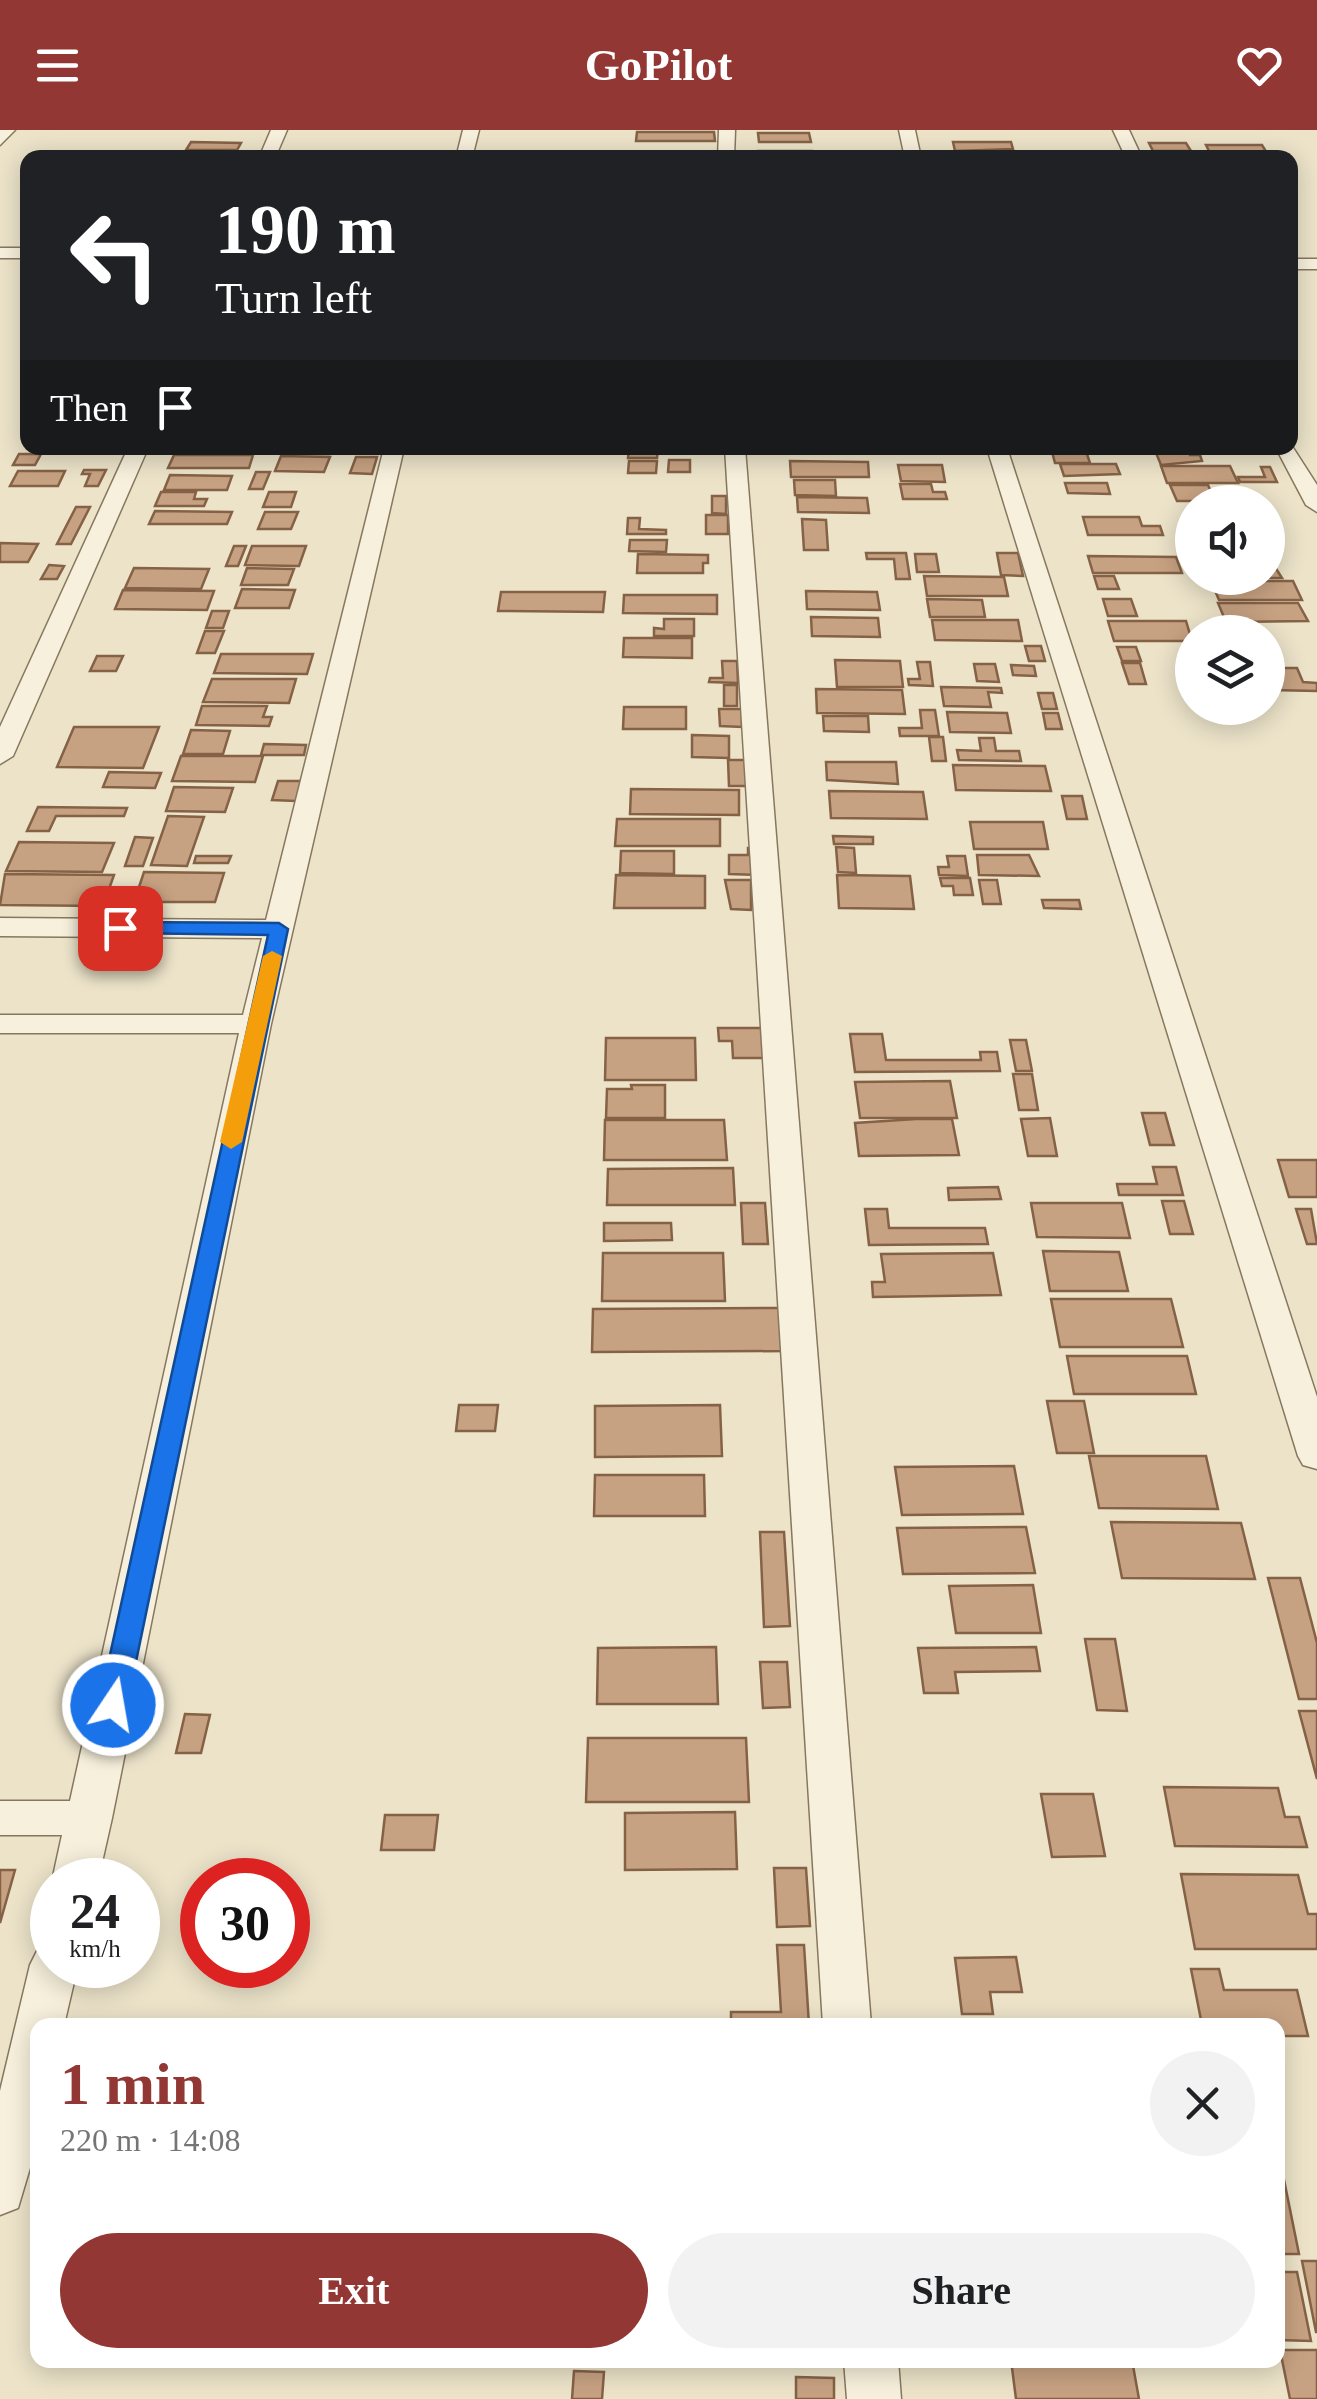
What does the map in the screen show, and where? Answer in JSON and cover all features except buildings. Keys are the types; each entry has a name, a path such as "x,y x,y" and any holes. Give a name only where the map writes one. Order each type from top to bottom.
{"street":[{"path":"0,140 7,130"},
{"path":"0,756 135,455"},
{"path":"80,1858 256,1024 392,455"},
{"path":"735,455 847,2018"},
{"path":"999,455 1317,1456"},
{"path":"1290,455 1317,505"},
{"path":"0,927 279,929"},
{"path":"0,1024 256,1024"},
{"path":"0,1818 90,1818"},
{"path":"42,2018 49,1988"},
{"path":"0,2192 30,2069"},
{"path":"872,2368 874,2399"}],"slow traffic":[{"path":"231,1142 272,956"}],"route":[{"path":"113,1705 279,929 120,928"}]}
